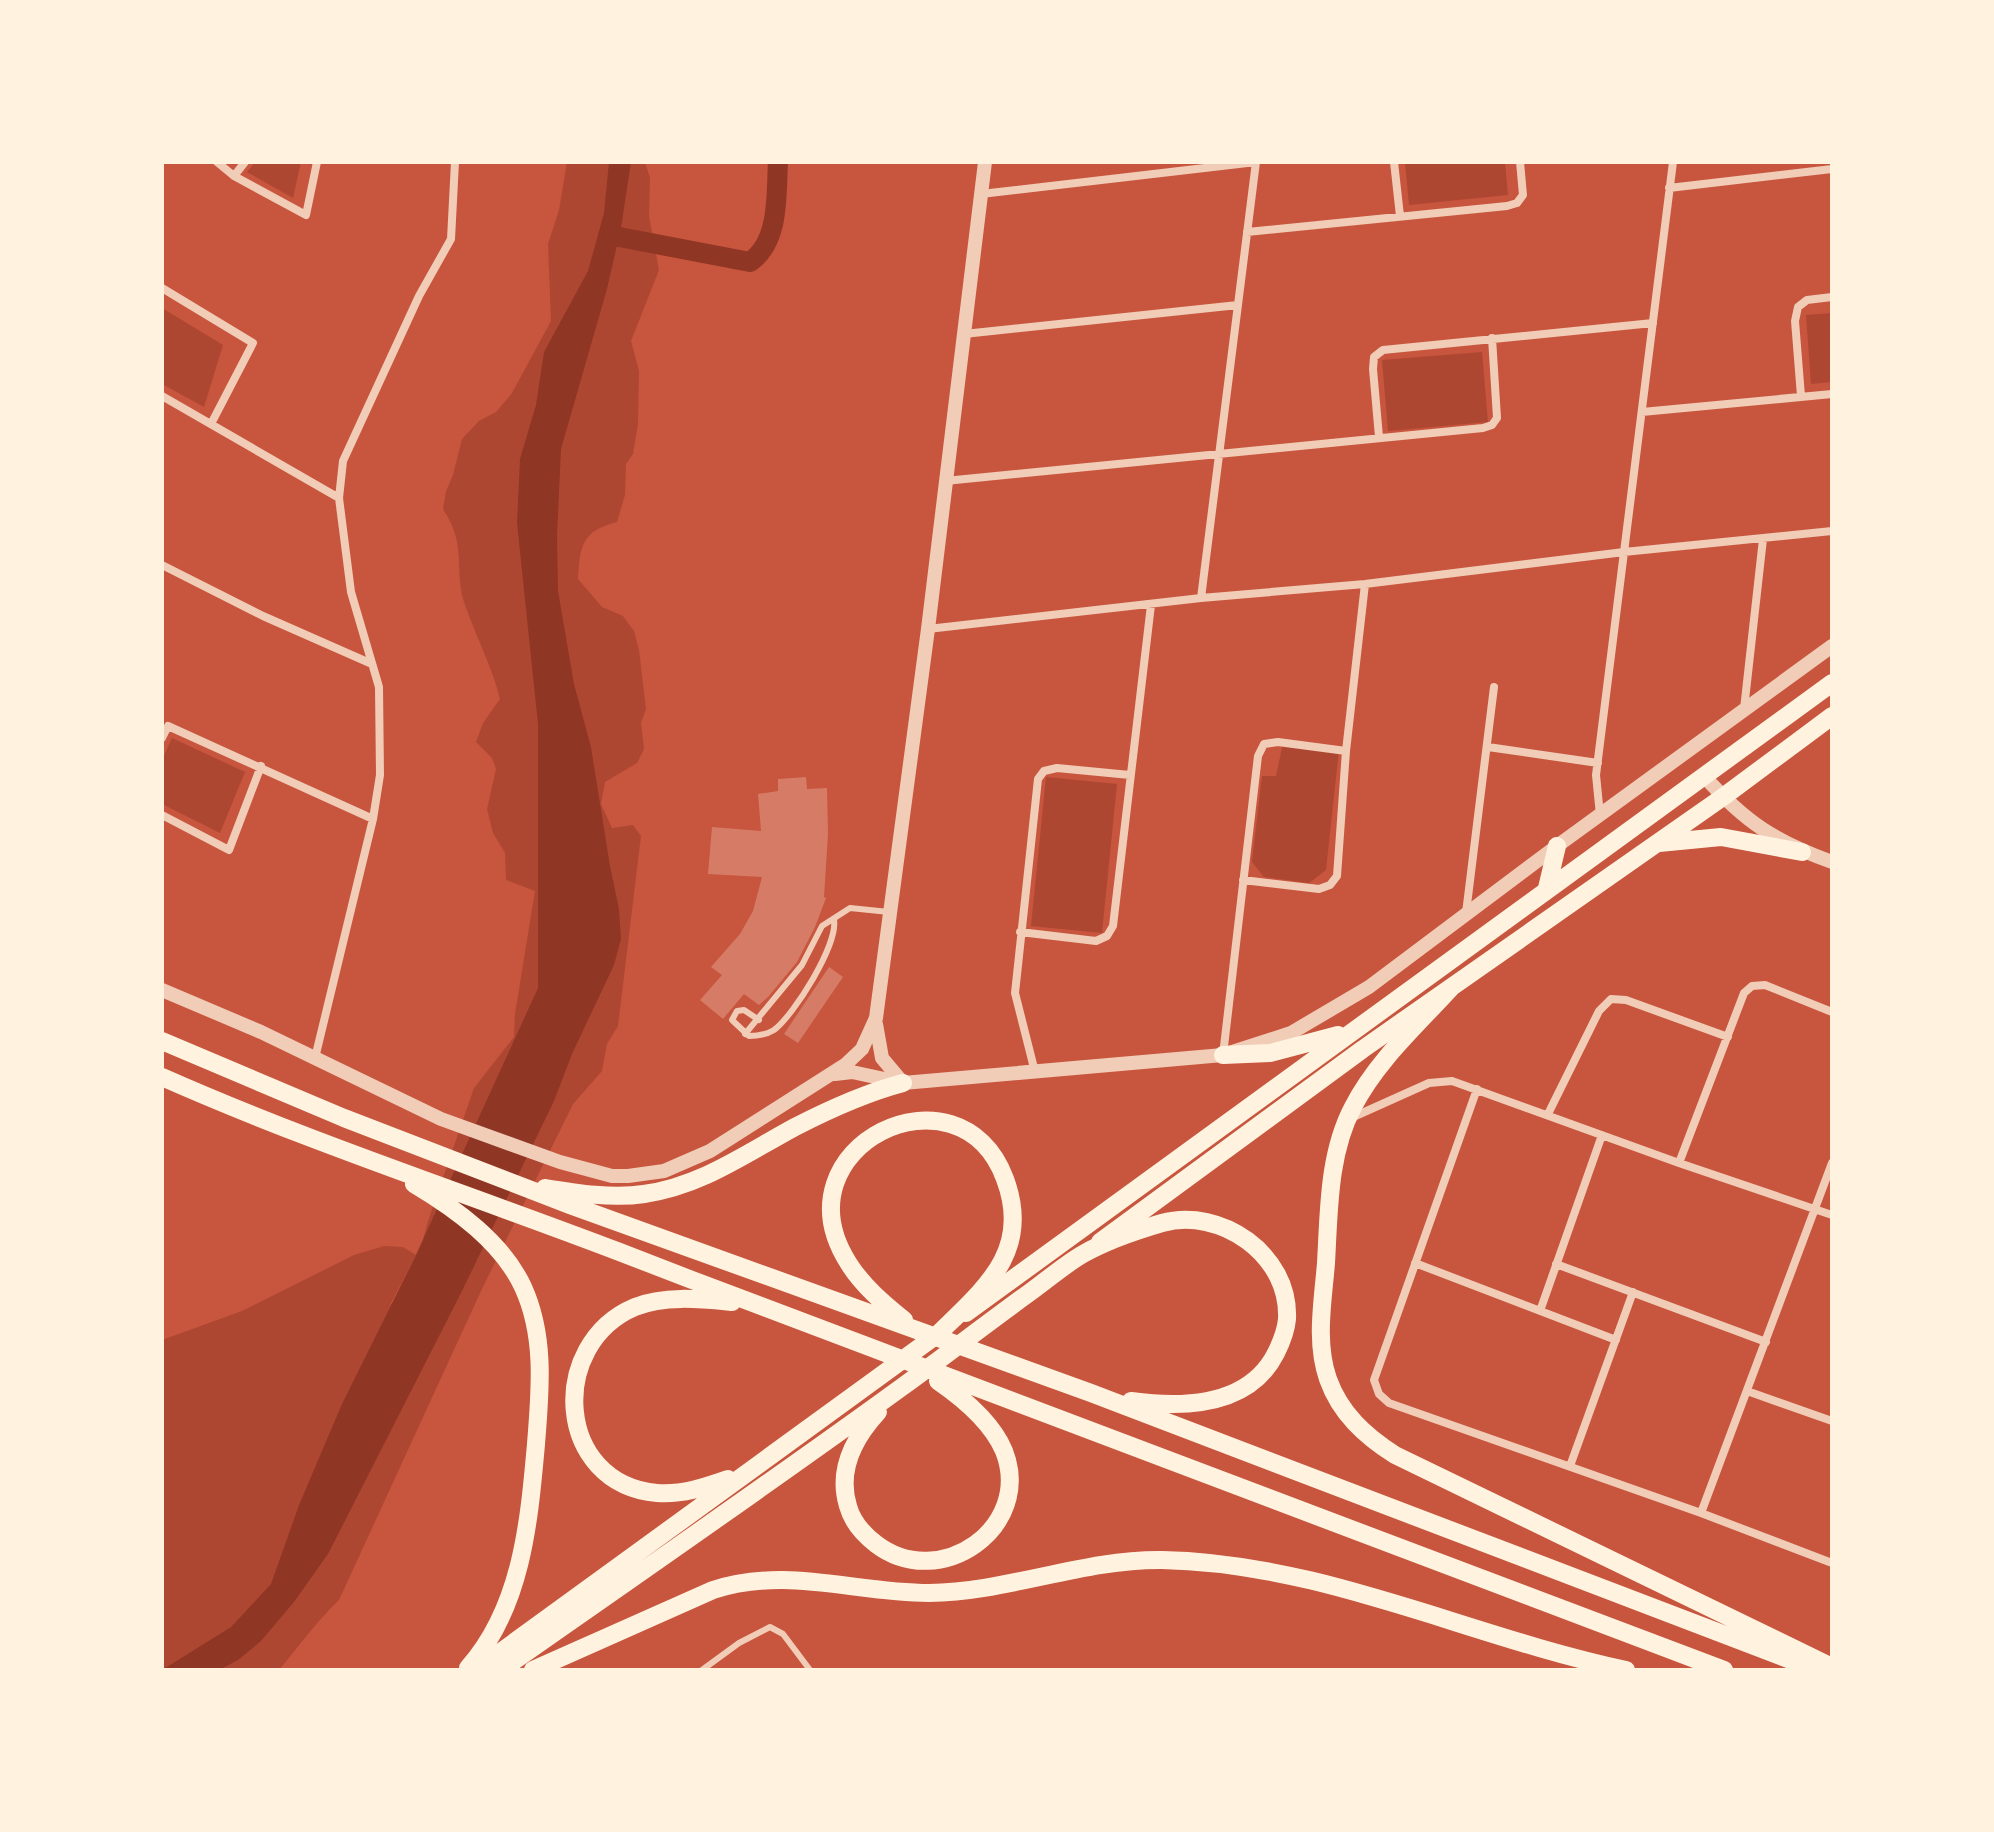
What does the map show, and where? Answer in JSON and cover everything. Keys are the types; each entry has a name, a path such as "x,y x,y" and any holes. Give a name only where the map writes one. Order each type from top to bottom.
{"main road":[{"path":"476,1670 1832,683"},
{"path":"501,1670 902,1387 1350,1059 1723,797 1832,716"},
{"path":"1656,843 1721,837 1802,852"},
{"path":"1547,888 1557,846"},
{"path":"1450,989 1372,1075 1347,1120 1333,1174 1320,1339 1328,1381 1349,1418 1375,1442 1395,1455 1832,1667"},
{"path":"1223,1055 1294,1049 1362,1024"},
{"path":"162,1041 289,1095 570,1205 885,1312 919,1331 1091,1393 1817,1670"},
{"path":"162,1077 421,1184 565,1231 923,1370 949,1384 1724,1670"},
{"path":"515,1184 585,1193 641,1195 684,1185 722,1169 823,1113 874,1091 903,1083"},
{"path":"885,1312 858,1277 839,1245 832,1217 837,1179 852,1153 874,1133 919,1120 948,1124 976,1139 995,1160 1009,1187 1014,1229 1006,1256 989,1283 938,1334"},
{"path":"421,1184 492,1244 514,1271 530,1303 540,1353 528,1527 513,1583 496,1628 466,1670"},
{"path":"1083,1254 1160,1224 1176,1220 1206,1221 1233,1230 1255,1247 1277,1279 1286,1306 1284,1334 1272,1361 1240,1390 1207,1401 1170,1405 1091,1393"},
{"path":"750,1471 706,1487 670,1493 655,1493 627,1485 603,1471 587,1450 577,1424 573,1398 579,1368 587,1350 609,1323 634,1308 677,1299 756,1305"},
{"path":"902,1387 869,1422 855,1444 845,1469 844,1490 855,1522 873,1542 897,1556 926,1562 951,1559 975,1546 986,1535 1006,1502 1010,1477 1005,1453 994,1432 949,1384"},
{"path":"533,1670 713,1590 745,1581 802,1579 875,1590 949,1592 1122,1561 1163,1560 1250,1568 1319,1581 1545,1651 1626,1670"}],"street":[{"path":"217,162 234,176 306,215 317,162"},
{"path":"234,176 245,162"},
{"path":"315,1058 373,819 380,775 379,687 351,592 339,498 343,461 419,296 451,239 455,162"},
{"path":"903,1083 882,1058 876,1037 876,1018 928,629 985,162"},
{"path":"981,194 1256,162 1201,598"},
{"path":"1394,162 1400,216"},
{"path":"1247,232 1507,206 1517,203 1523,195 1520,162"},
{"path":"1600,815 1596,793 1598,763 1673,162"},
{"path":"1669,188 1832,170 1830,162"},
{"path":"162,288 253,343 211,424"},
{"path":"1801,396 1795,321 1798,307 1807,300 1832,297"},
{"path":"964,334 1238,305"},
{"path":"1379,437 1373,369 1374,357 1383,350 1653,323"},
{"path":"945,481 1483,428 1492,425 1497,418 1492,338"},
{"path":"1642,412 1832,394"},
{"path":"162,396 339,498"},
{"path":"928,629 1832,531"},
{"path":"1743,711 1763,539"},
{"path":"162,565 263,616 372,664"},
{"path":"1243,880 1319,889 1330,885 1337,876 1346,751 1365,584"},
{"path":"1020,932 1096,941 1107,936 1113,926 1151,605"},
{"path":"831,1075 852,1072 903,1083 1223,1055 1291,1033 1369,987 1832,646"},
{"path":"1465,916 1494,687"},
{"path":"162,738 168,726 373,819"},
{"path":"1223,1055 1258,756 1264,744 1278,742 1346,751"},
{"path":"1488,747 1598,763"},
{"path":"162,815 229,850 261,766"},
{"path":"1035,1072 1015,993 1038,779 1044,771 1057,768 1130,775"},
{"path":"1704,776 1750,823 1802,852 1832,862"},
{"path":"1679,1163 1744,993 1752,986 1765,985 1832,1012"},
{"path":"162,990 315,1058 375,1090 441,1119 580,1168 612,1176 664,1171 710,1151 831,1075 862,1049 876,1018"},
{"path":"1548,1114 1599,1011 1611,999 1626,1000 1728,1037"},
{"path":"1347,1120 1429,1083 1452,1081 1832,1215"},
{"path":"1477,1089 1374,1380 1379,1394 1389,1403 1701,1513 1832,1563"},
{"path":"1540,1311 1602,1135"},
{"path":"1701,1513 1832,1163"},
{"path":"1415,1263 1616,1340"},
{"path":"1556,1264 1766,1342"},
{"path":"1570,1466 1633,1292"},
{"path":"1747,1391 1832,1421"}],"lane":[{"path":"745,1034 802,965 822,926 850,908 889,912"},
{"path":"759,1020 748,1011 740,1011 732,1020 745,1034 762,1035 780,1024 811,980 824,955 835,932 834,920"},
{"path":"765,1013 780,1024"},
{"path":"702,1670 739,1643 770,1627 783,1634 810,1670"}],"shaded area":[{"path":"255,162 301,162 293,198 247,172"},
{"path":"567,162 645,162 650,178 649,216 659,270 631,341 639,371 638,424 633,454 626,464 625,495 617,522 596,530 585,541 578,579 602,607 623,616 634,631 646,709 641,723 644,749 637,763 605,782 601,804 612,828 633,825 641,836 618,1026 607,1044 602,1071 573,1104 481,1291 339,1600 279,1670 162,1670 162,1340 242,1311 354,1255 384,1246 403,1247 416,1255 389,1307 412,1279 428,1221 474,1088 514,1037 535,891 506,880 505,853 493,833 487,809 496,769 492,758 476,742 483,723 500,699 465,605 458,547 443,509 462,439 479,421 496,412 512,393 551,321 548,244 559,210"},
{"path":"609,162 631,162 621,228 607,289 561,449 557,536 558,591 574,684 591,747 619,909 621,939 614,965 572,1054 554,1101 461,1293 328,1554 261,1641 238,1660 219,1670 162,1670 231,1627 271,1584 299,1505 342,1404 416,1255 538,988 538,724 517,523 520,459 536,405 544,352 588,271 604,213"},
{"path":"1405,162 1505,162 1508,195 1409,205"},
{"path":"162,308 223,345 204,407 162,384"},
{"path":"1832,313 1832,382 1811,384 1806,315"},
{"path":"1482,352 1488,422 1388,431 1382,360"},
{"path":"172,738 245,772 220,833 162,804 162,760"},
{"path":"1283,743 1339,750 1326,870 1309,883 1264,877 1252,862 1262,776 1276,776"},
{"path":"1046,777 1117,784 1102,933 1031,926"}],"building":[{"path":"806,777 807,789 827,788 826,898 797,962 768,997 759,1005 744,994 723,1019 700,1000 722,975 711,967 740,934 753,911 762,877 708,874 712,827 761,831 758,794 778,791 778,779"},
{"path":"829,967 843,977 798,1043 784,1034"}],"waterway":[{"path":"609,235 750,262 760,253 772,230 778,162"}]}
